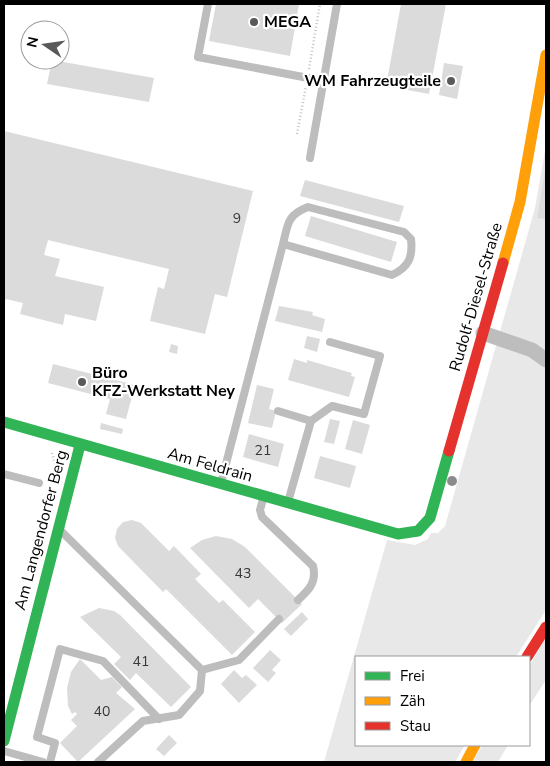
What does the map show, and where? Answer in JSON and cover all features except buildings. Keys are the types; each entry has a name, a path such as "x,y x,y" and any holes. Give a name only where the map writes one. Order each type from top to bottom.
{"main road":[{"name":"Rudolf-Diesel-Straße","path":"409,535 423,528 430,518 484,333 520,202 546,55"},
{"name":"Am Feldrain","path":"4,422 391,533 409,535"},
{"name":"Am Langendorfer Berg","path":"4,740 80,445"},
{"path":"528,656 546,627"},
{"path":"466,762 474,746"}],"street":[{"path":"484,333 532,350 546,360"}],"lane":[{"path":"208,4 198,57 324,81"},
{"path":"310,158 337,4"},
{"path":"221,485 283,244 290,218 298,211 308,207 404,232 411,239 413,254 405,269 392,274 283,244"},
{"path":"288,504 311,421 332,406 364,414 380,356 330,342"},
{"path":"278,411 311,421"},
{"path":"4,474 39,483"},
{"path":"264,497 260,510 262,517 313,566 315,575 310,589 298,600"},
{"path":"58,528 202,670"},
{"path":"202,670 239,660 279,619"},
{"path":"50,762 55,743 37,737 60,649 103,661 160,718"},
{"path":"98,762 143,722 179,715 200,691 202,670"},
{"path":"4,751 43,762"}],"path":[{"path":"50,448 55,459 56,470"}],"shaded area":[{"path":"546,145 546,610 517,656 355,656 355,746 464,746 455,762 324,762 387,540 415,545 428,539 431,533 438,533 445,526 535,208"},
{"path":"546,638 546,680 530,704 530,664"},
{"path":"481,746 507,746 498,762 473,762"}],"traffic: fast":[{"path":"4,422 398,534 418,531 430,518 449,451"},
{"path":"4,741 80,445"}],"traffic: slow":[{"path":"503,263 520,202 546,55"},
{"path":"466,762 474,746"}],"traffic: jam":[{"path":"449,451 503,263"},
{"path":"528,656 546,627"}],"place":[{"name":"MEGA","path":"254,22"},
{"name":"WM Fahrzeugteile","path":"451,81"},
{"name":"Büro KFZ-Werkstatt Ney","path":"82,382"}]}
